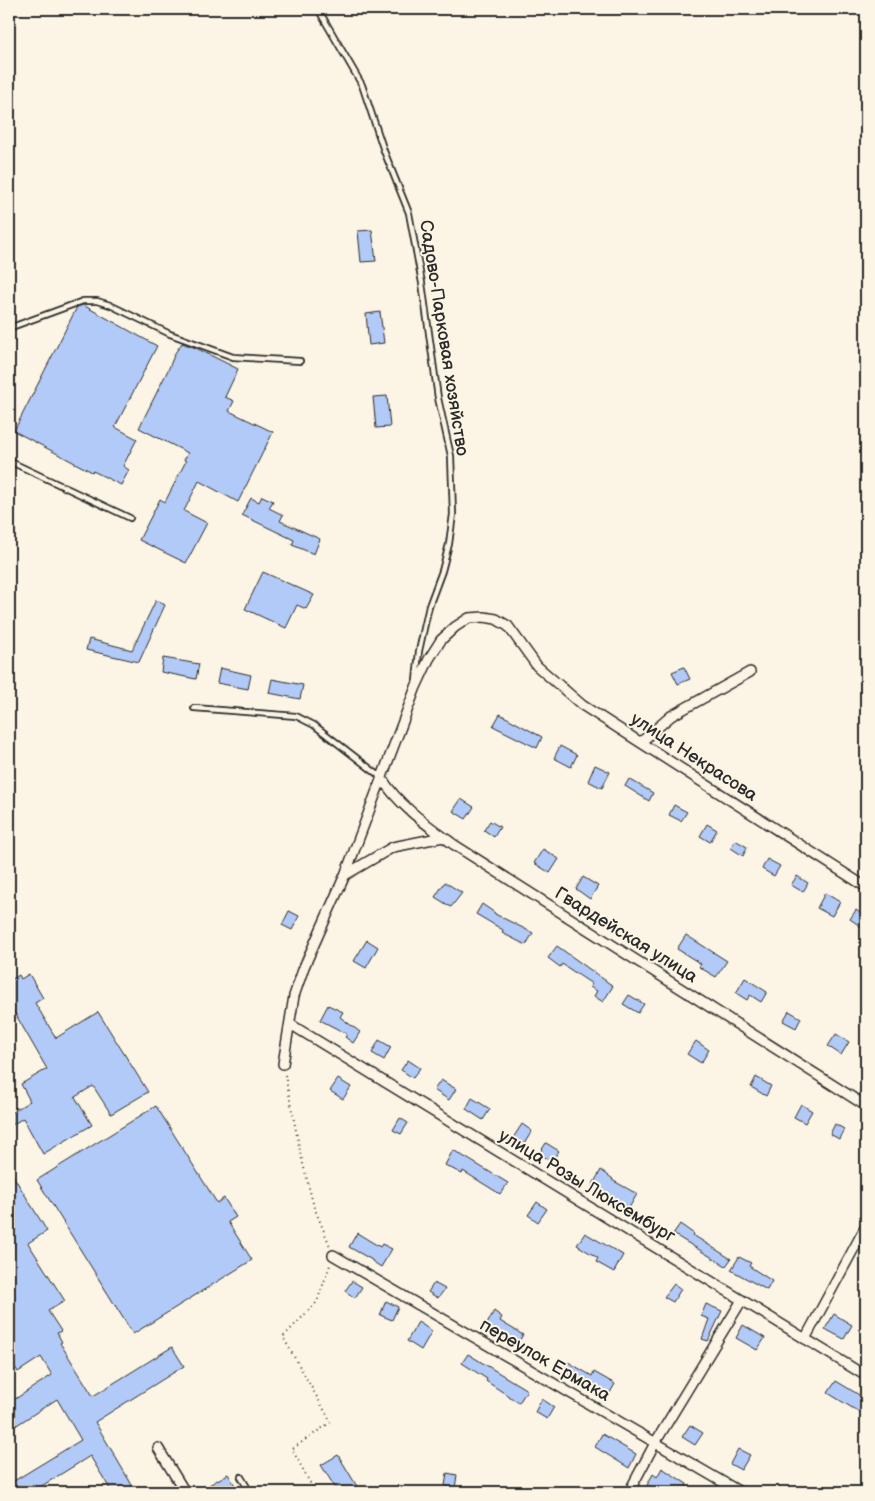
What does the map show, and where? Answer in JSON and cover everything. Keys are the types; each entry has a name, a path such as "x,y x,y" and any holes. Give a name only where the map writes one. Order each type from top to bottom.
{"street":[{"name":"улица Некрасова","path":"283,1064 294,996 304,967 345,875 416,687 429,659 441,640 455,627 469,618 484,617 496,619 508,626 537,666 582,705 866,887"},
{"path":"641,742 671,716 750,672"},
{"name":"Гвардейская улица","path":"381,777 389,790 400,801 443,837 866,1106"},
{"path":"345,875 393,847 443,837"},
{"name":"улица Розы Люксембург","path":"290,1024 866,1376"},
{"path":"805,1339 866,1226"},
{"name":"переулок Ермака","path":"333,1255 740,1492"},
{"path":"629,1492 656,1443 742,1300"},
{"path":"158,1448 185,1492"}],"lane":[{"name":"Садово-Парковая хозяйство","path":"318,9 362,85 384,151 409,212 422,283 438,398 451,456 453,514 450,544 429,606 419,651 416,687"},
{"path":"9,328 83,301 97,301 110,305 170,334 233,357 300,361"},
{"path":"9,461 130,518"},
{"path":"194,708 296,716 314,725 381,777"},
{"path":"241,1477 250,1492"}],"path":[{"path":"283,1064 301,1156 314,1207 333,1255 317,1302 283,1337 331,1422 292,1449 315,1492"}],"building":[{"path":"372,230 376,261 361,262 358,231"},
{"path":"83,305 157,346 115,427 137,439 123,466 129,470 121,485 14,431 77,307"},
{"path":"380,312 384,343 369,345 366,314"},
{"path":"182,343 238,369 225,397 234,401 229,411 273,432 238,502 199,481 184,511 207,523 186,563 139,540 160,499 165,502 186,461 184,460 188,453 139,428 175,353"},
{"path":"387,396 390,427 376,428 373,397"},
{"path":"262,496 273,501 269,508 283,515 280,521 320,539 314,554 292,545 294,540 242,515 251,498 259,502"},
{"path":"263,572 314,595 306,609 297,605 286,628 245,609"},
{"path":"156,600 165,605 139,662 86,650 89,639 132,650"},
{"path":"163,658 199,664 196,679 161,672"},
{"path":"684,667 690,679 678,684 672,672"},
{"path":"220,668 251,675 248,689 217,683"},
{"path":"272,679 303,685 300,699 269,693"},
{"path":"500,714 542,737 537,748 493,726"},
{"path":"560,746 577,755 571,767 554,758"},
{"path":"595,765 610,772 602,788 588,781"},
{"path":"629,779 653,793 649,801 625,786"},
{"path":"461,799 474,807 466,819 453,811"},
{"path":"674,805 687,812 681,821 669,815"},
{"path":"490,821 500,827 494,837 484,830"},
{"path":"707,824 717,830 710,842 700,836"},
{"path":"735,840 747,847 743,856 731,848"},
{"path":"543,849 559,859 550,873 534,863"},
{"path":"767,859 780,866 774,876 762,869"},
{"path":"797,876 808,883 803,892 791,885"},
{"path":"583,877 598,886 590,899 576,889"},
{"path":"445,882 462,893 451,907 435,897"},
{"path":"825,893 840,902 832,916 817,908"},
{"path":"482,904 495,914 533,933 526,945 502,933 503,930 476,914"},
{"path":"856,910 866,917 866,930 850,919"},
{"path":"289,911 299,916 292,930 282,925"},
{"path":"686,935 727,961 716,977 699,967 701,964 677,949"},
{"path":"367,940 378,947 366,968 354,961"},
{"path":"557,946 613,986 603,1002 594,996 597,991 590,987 592,984 562,964 560,967 548,958"},
{"path":"29,974 43,998 35,1003 56,1038 98,1012 148,1092 111,1114 93,1086 75,1097 92,1125 43,1154 23,1118 9,1127 9,1114 30,1101 21,1084 47,1069 9,1003 9,981 19,975 21,979"},
{"path":"745,978 767,992 761,1002 750,995 747,1000 736,993"},
{"path":"629,995 644,1004 638,1013 623,1004"},
{"path":"328,1005 343,1012 340,1017 360,1032 353,1043 345,1037 347,1034 320,1020"},
{"path":"789,1011 801,1018 796,1028 783,1021"},
{"path":"836,1034 849,1042 841,1055 828,1046"},
{"path":"379,1040 391,1047 384,1060 372,1053"},
{"path":"696,1041 709,1050 701,1063 687,1054"},
{"path":"408,1060 420,1068 413,1078 401,1070"},
{"path":"756,1077 771,1086 766,1096 751,1087"},
{"path":"338,1079 351,1087 343,1099 330,1091"},
{"path":"441,1080 456,1089 449,1100 434,1090"},
{"path":"472,1098 490,1109 483,1120 466,1109"},
{"path":"801,1104 812,1111 805,1123 794,1117"},
{"path":"156,1106 217,1203 224,1198 236,1217 228,1222 252,1260 133,1334 37,1180"},
{"path":"400,1118 408,1123 401,1134 393,1130"},
{"path":"522,1124 532,1131 524,1144 513,1138"},
{"path":"835,1124 844,1129 839,1139 830,1134"},
{"path":"546,1143 559,1151 552,1161 539,1154"},
{"path":"453,1150 508,1183 500,1194 463,1171 462,1174 445,1165"},
{"path":"9,1169 47,1231 28,1243 65,1301 48,1311 61,1331 57,1333 62,1342 60,1343 93,1396 172,1347 184,1366 95,1422 136,1492 112,1492 90,1456 32,1492 9,1492 9,1484 81,1440 57,1399 9,1430 9,1403 52,1375 41,1357 18,1372 9,1357"},
{"path":"601,1170 612,1180 637,1194 629,1208 592,1186"},
{"path":"537,1202 547,1209 538,1222 528,1215"},
{"path":"680,1224 693,1235 731,1259 726,1266 673,1234"},
{"path":"357,1233 380,1247 382,1244 392,1249 381,1267 349,1247"},
{"path":"585,1233 623,1255 614,1272 596,1262 598,1258 577,1245"},
{"path":"739,1257 751,1263 749,1266 772,1281 767,1290 731,1270"},
{"path":"352,1281 362,1287 355,1298 345,1291"},
{"path":"434,1283 445,1289 438,1298 428,1292"},
{"path":"674,1284 681,1289 673,1302 664,1297"},
{"path":"386,1301 398,1307 392,1320 380,1315"},
{"path":"706,1304 722,1311 708,1341 702,1339 709,1319 701,1316"},
{"path":"494,1311 502,1317 500,1321 523,1335 517,1344 486,1326"},
{"path":"834,1314 852,1325 844,1339 825,1329"},
{"path":"418,1322 432,1331 421,1350 407,1341"},
{"path":"743,1325 765,1338 757,1350 736,1338"},
{"path":"468,1354 527,1390 519,1403 462,1363"},
{"path":"568,1362 592,1376 594,1372 615,1384 608,1396 562,1372"},
{"path":"836,1381 866,1399 859,1412 828,1393"},
{"path":"542,1399 554,1407 547,1419 535,1412"},
{"path":"690,1425 703,1433 695,1445 682,1437"},
{"path":"602,1434 636,1454 629,1468 595,1447"},
{"path":"738,1449 750,1455 741,1470 730,1464"},
{"path":"338,1455 358,1488 351,1492 338,1492 321,1465"},
{"path":"662,1468 687,1484 686,1486 698,1492 668,1492 661,1488 658,1492 647,1485 653,1474 657,1477"},
{"path":"447,1473 457,1475 455,1488 445,1486"},
{"path":"228,1474 239,1492 213,1492 209,1485"}]}
